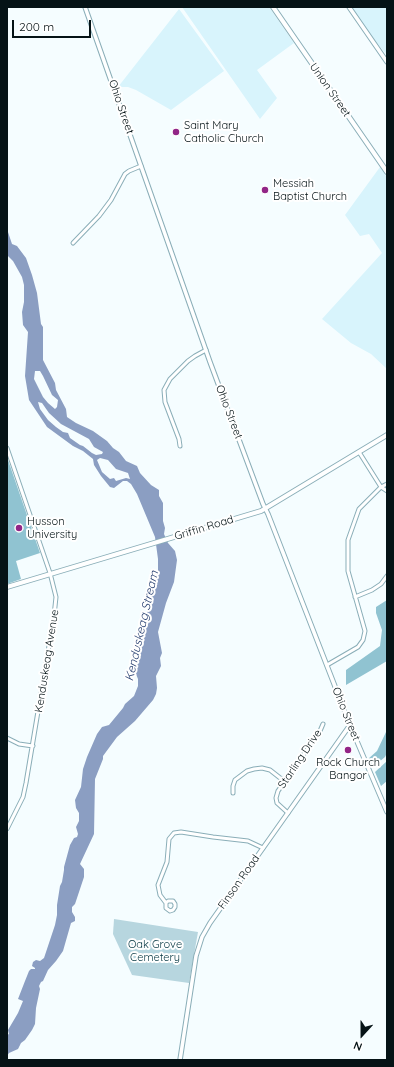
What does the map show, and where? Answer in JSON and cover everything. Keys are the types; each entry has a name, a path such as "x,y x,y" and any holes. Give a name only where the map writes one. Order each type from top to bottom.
{"main road":[{"name":"Union Street","path":"273,7 387,172"},
{"name":"Griffin Road","path":"7,587 266,508 387,435"}],"street":[{"name":"Ohio Street","path":"85,7 206,350 350,725 387,812"},
{"path":"349,7 387,62"},
{"path":"73,243 99,216 111,200 125,174 141,166"},
{"path":"180,446 179,439 165,402 164,390 167,383 188,362 206,350"},
{"name":"Kenduskeag Avenue","path":"7,448 50,574 56,597 33,746 23,797 7,828"},
{"path":"359,452 382,487 387,490"},
{"path":"327,665 358,647 363,640 365,631 348,571 348,540 359,509 387,484"},
{"path":"356,597 372,590 387,576"},
{"name":"Starling Drive","path":"288,813 277,803 276,798 278,792 284,781 320,731 323,724"},
{"name":"Finson Road","path":"180,1060 199,944 208,926 350,725"},
{"path":"7,738 19,744 33,746"},
{"path":"233,793 235,780 254,768 270,770 284,781"},
{"path":"166,903 160,894 158,885 167,862 169,839 174,833 180,832 248,841 263,848"}],"shaded area":[{"path":"182,7 269,7 294,43 257,70 277,98 260,119"},
{"path":"351,7 387,7 387,55 374,40"},
{"path":"179,9 224,71 171,110 136,90 128,87 118,87"},
{"path":"380,167 387,177 387,369 371,354 351,343 322,319 382,253 369,234 360,236 345,215"},
{"path":"7,229 12,244 17,246 26,258 32,275 37,293 41,324 43,327 43,360 66,409 67,417 93,431 107,441 126,461 137,466 140,473 151,485 159,490 159,496 163,503 164,534 168,543 175,551 177,560 174,582 166,603 158,632 162,653 160,658 161,666 156,676 156,694 153,700 135,721 117,737 103,756 95,779 94,834 80,864 84,869 84,877 75,904 72,907 75,921 71,923 63,951 48,970 39,986 40,989 36,1008 35,1024 32,1030 18,1049 9,1053 7,1056 8,1030 23,1001 18,999 29,971 31,969 35,969 32,966 33,962 36,960 40,961 44,958 55,925 64,867 70,845 78,834 76,827 79,821 79,813 76,808 75,800 81,787 83,769 87,757 97,734 102,727 109,725 125,704 134,696 138,686 135,662 141,651 140,646 143,641 142,630 147,615 147,595 156,585 155,579 158,571 158,559 155,537 137,494 131,484 127,481 123,481 114,488 110,487 94,465 93,459 47,427 29,400 25,376 28,332 23,325 22,312 24,302 24,285 22,277 13,261 7,255","holes":["35,371 40,371 52,395 58,400 57,407 55,409 43,397 34,379","38,402 42,403 49,413 61,424 89,439 94,447 103,452 102,454 96,455 70,438 68,433 63,432 48,420 40,409","100,458 108,460 116,469 128,473 130,479 126,478 116,481 114,478 110,479 102,472 97,460"]},
{"name":"Husson University","path":"7,457 40,553 16,561 21,579 7,584"},
{"path":"387,600 387,661 346,685 346,670 380,646 382,630 376,613 376,607"},
{"path":"387,722 387,753 385,757 373,767 368,759 377,751 386,732"},
{"path":"387,761 387,781 381,786 375,772"}],"green space":[{"name":"Oak Grove Cemetery","path":"114,919 198,932 189,983 132,975 113,934"}],"place":[{"name":"Saint Mary Catholic Church","path":"176,132"},
{"name":"Messiah Baptist Church","path":"265,190"},
{"name":"Husson University","path":"19,528"},
{"name":"Rock Church Bangor","path":"348,750"}],"water label":[{"name":"Kenduskeag Stream","path":"142,626"}]}
